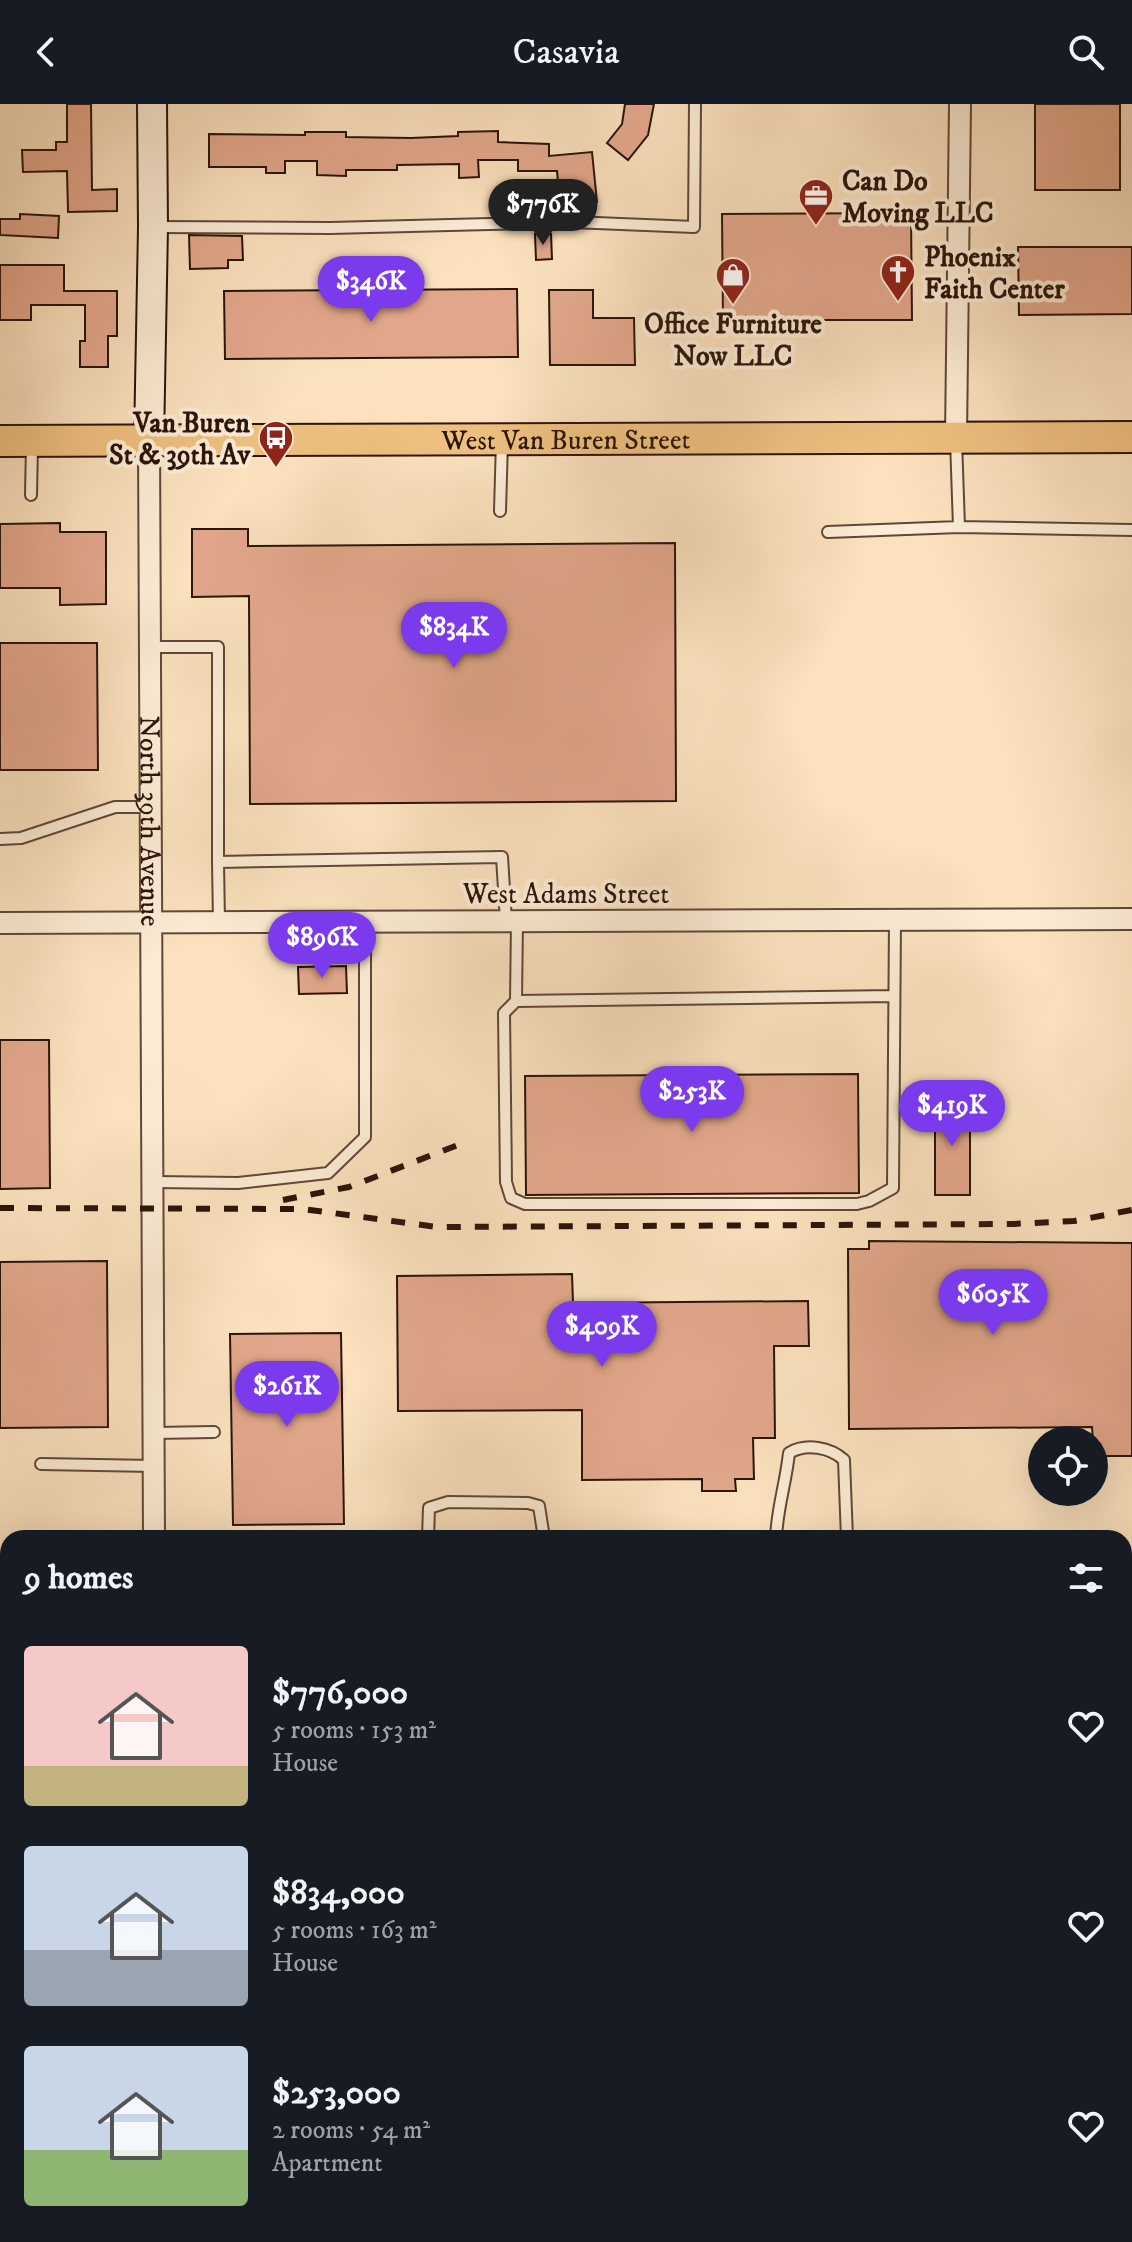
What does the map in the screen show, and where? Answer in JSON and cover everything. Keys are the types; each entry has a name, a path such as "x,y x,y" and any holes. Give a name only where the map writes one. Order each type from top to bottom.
{"main road":[{"name":"West Van Buren Street","path":"0,441 1132,437"}],"street":[{"name":"North 39th Avenue","path":"152,104 149,441 154,1530"},
{"path":"956,438 960,104"},
{"name":"West Adams Street","path":"0,923 1132,919"}],"lane":[{"path":"153,227 330,228 572,222 694,227 695,104"},
{"path":"956,438 959,527"},
{"path":"500,511 502,440"},
{"path":"31,495 32,441"},
{"path":"828,532 959,527 1132,530"},
{"path":"150,647 218,647 219,922"},
{"path":"0,839 21,838 115,807 152,807"},
{"path":"218,862 502,857 511,921 516,1001"},
{"path":"894,996 516,1001 504,1013 506,1182 511,1198 517,1203 857,1204 893,1188 895,920"},
{"path":"154,1182 238,1183 328,1173 365,1137 365,922"},
{"path":"154,1433 214,1432"},
{"path":"776,1530 789,1453 823,1448 836,1452 844,1460 847,1530"},
{"path":"41,1464 154,1466"},
{"path":"428,1530 429,1508 448,1502 528,1503 539,1506 543,1530"}],"building":[{"path":"67,104 91,104 92,190 117,189 117,211 68,212 67,171 23,172 22,150 56,150 56,142 67,142"},
{"path":"625,104 654,104 648,135 628,160 607,143 622,124"},
{"path":"1035,104 1120,104 1120,190 1035,190"},
{"path":"498,131 498,142 549,144 549,156 592,152 597,202 560,205 557,171 518,171 518,160 478,160 479,177 459,178 459,164 397,165 397,170 346,170 346,176 317,175 317,161 285,161 285,173 266,173 266,167 209,167 209,134 305,135 305,132 346,132 346,137 411,138"},
{"path":"911,213 912,320 723,320 722,214"},
{"path":"20,214 59,216 58,238 0,235 0,219 20,219"},
{"path":"535,234 551,234 552,259 536,260"},
{"path":"189,235 242,236 243,260 228,260 228,268 190,269"},
{"path":"1018,247 1132,247 1132,314 1019,315"},
{"path":"0,265 64,265 64,291 117,291 117,336 108,336 108,367 80,367 80,341 85,341 85,305 31,305 31,320 0,320"},
{"path":"517,289 518,357 225,359 224,291"},
{"path":"549,290 593,290 593,318 634,318 635,365 550,365"},
{"path":"60,523 60,532 106,532 106,604 60,605 60,588 0,588 0,524"},
{"path":"192,529 248,529 248,546 675,543 676,801 250,804 249,596 192,597"},
{"path":"0,643 97,643 98,770 0,770"},
{"path":"346,966 347,993 299,994 298,967"},
{"path":"0,1040 49,1040 50,1188 0,1189"},
{"path":"858,1074 859,1193 526,1195 525,1076"},
{"path":"935,1102 970,1102 970,1195 935,1195"},
{"path":"869,1241 1132,1243 1132,1456 1108,1456 1108,1426 849,1429 848,1249 869,1249"},
{"path":"107,1261 108,1427 0,1428 0,1262"},
{"path":"572,1274 573,1303 808,1301 809,1346 774,1346 775,1438 753,1438 754,1479 735,1479 736,1491 702,1491 702,1479 582,1480 582,1410 398,1411 397,1276"},
{"path":"341,1333 344,1524 233,1525 230,1334"}],"railway":[{"path":"283,1200 349,1187 458,1145"},
{"path":"0,1208 303,1209 437,1227 1013,1224 1074,1221 1132,1210"}],"place":[{"name":"Can Do Moving LLC","path":"816,227"},
{"name":"Phoenix Faith Center","path":"898,303"},
{"name":"Office Furniture Now LLC","path":"733,306"},
{"name":"Van Buren St & 39th Av","path":"276,469"}]}
